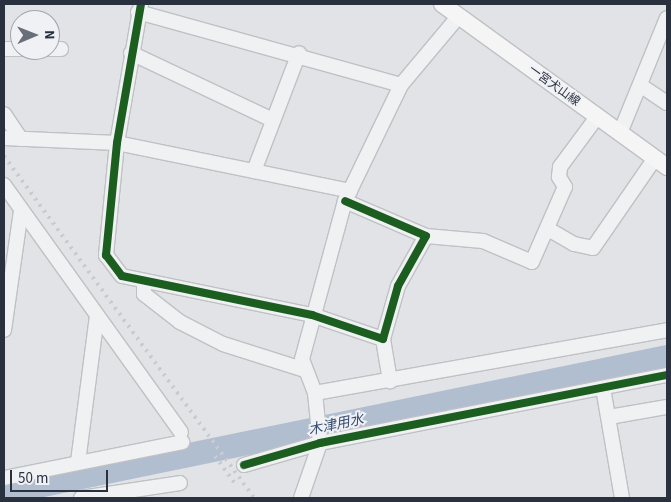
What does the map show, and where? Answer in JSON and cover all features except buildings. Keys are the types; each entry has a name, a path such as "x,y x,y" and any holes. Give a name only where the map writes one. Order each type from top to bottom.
{"main road":[{"name":"一宮犬山線","path":"442,4 661,163"}],"street":[{"path":"383,338 312,315 122,276 106,255 117,143 140,8 299,53 401,85"},
{"path":"301,498 320,443 315,411 315,393 302,359 312,315 347,196 401,85 458,17"},
{"path":"620,133 667,18"},
{"path":"131,53 273,120"},
{"path":"254,171 299,53"},
{"path":"640,85 667,103"},
{"path":"4,114 21,139"},
{"path":"4,138 117,143 254,171 347,196 426,236 483,241 529,262 548,229 565,187 559,171 598,117"},
{"path":"548,229 574,244 593,248 661,163"},
{"path":"4,185 181,437 4,478"},
{"path":"4,330 9,260 22,211"},
{"path":"390,381 383,338 398,286 426,236"},
{"path":"144,281 144,294 180,322 223,344 305,370"},
{"path":"78,462 97,316"},
{"path":"315,393 667,330"},
{"path":"244,465 320,443 667,375"},
{"path":"603,388 622,498"},
{"path":"609,417 667,407"},
{"path":"80,498 180,483"}],"waterway":[{"name":"木津用水","path":"4,493 667,357"}],"railway":[{"path":"4,156 254,498"},
{"path":"215,456 235,484"}],"cycle path":[{"path":"141,4 117,143 106,255 122,276 312,315 383,339 398,286 426,236 345,201"},
{"path":"244,465 320,443 667,375"}]}
